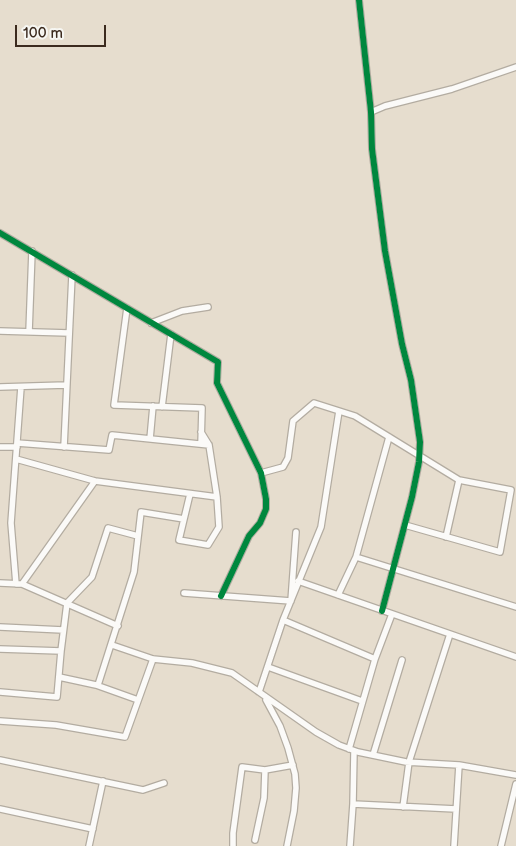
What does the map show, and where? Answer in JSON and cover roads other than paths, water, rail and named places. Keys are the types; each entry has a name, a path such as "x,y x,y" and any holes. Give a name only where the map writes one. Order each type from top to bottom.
{"street":[{"path":"359,0 371,112 372,149 385,251 402,344 411,380 420,442 412,497 382,610"},
{"path":"371,112 385,106 452,89 516,67"},
{"path":"0,233 218,362 217,383 261,473 266,499 266,509 260,522 249,536 222,596"},
{"path":"29,332 32,252"},
{"path":"64,447 72,275"},
{"path":"151,322 182,311 208,307"},
{"path":"127,308 114,405 202,408 201,444"},
{"path":"0,331 69,333"},
{"path":"162,407 171,334"},
{"path":"0,387 66,385"},
{"path":"19,584 11,523 21,387"},
{"path":"261,473 278,470 283,467 286,463 293,421 314,403 355,416 459,480 511,490 500,552 405,525"},
{"path":"150,439 153,406"},
{"path":"287,846 294,811 296,788 293,765 280,726 261,694 283,620 321,527 339,410"},
{"path":"190,494 179,540 208,545 219,527 217,498 209,445 201,432"},
{"path":"0,446 17,445 109,450 112,434 209,445"},
{"path":"338,595 356,557 389,437"},
{"path":"16,459 95,481 217,498"},
{"path":"446,537 459,480"},
{"path":"19,584 95,481"},
{"path":"98,685 134,572 141,512 184,519"},
{"path":"0,692 57,698 67,603 92,577 108,528 138,536"},
{"path":"292,600 296,532"},
{"path":"356,557 516,607"},
{"path":"298,581 516,657"},
{"path":"0,583 19,584 118,626"},
{"path":"184,593 292,600"},
{"path":"350,846 353,804 352,750 362,701 392,614"},
{"path":"283,620 375,659"},
{"path":"0,628 63,630"},
{"path":"404,807 409,762 450,634"},
{"path":"112,645 153,659 192,663 224,670 239,677 316,732 352,750 409,762 459,765 516,775"},
{"path":"0,649 61,651"},
{"path":"0,721 56,725 125,737 153,659"},
{"path":"373,755 402,660"},
{"path":"268,667 362,701"},
{"path":"59,677 98,685 138,700"},
{"path":"0,760 143,790 164,783"},
{"path":"233,846 242,767 265,770 293,765"},
{"path":"454,846 459,765"},
{"path":"256,840 264,798 265,770"},
{"path":"89,846 103,781"},
{"path":"501,846 516,784"},
{"path":"353,804 456,809"},
{"path":"0,809 93,828"}]}
